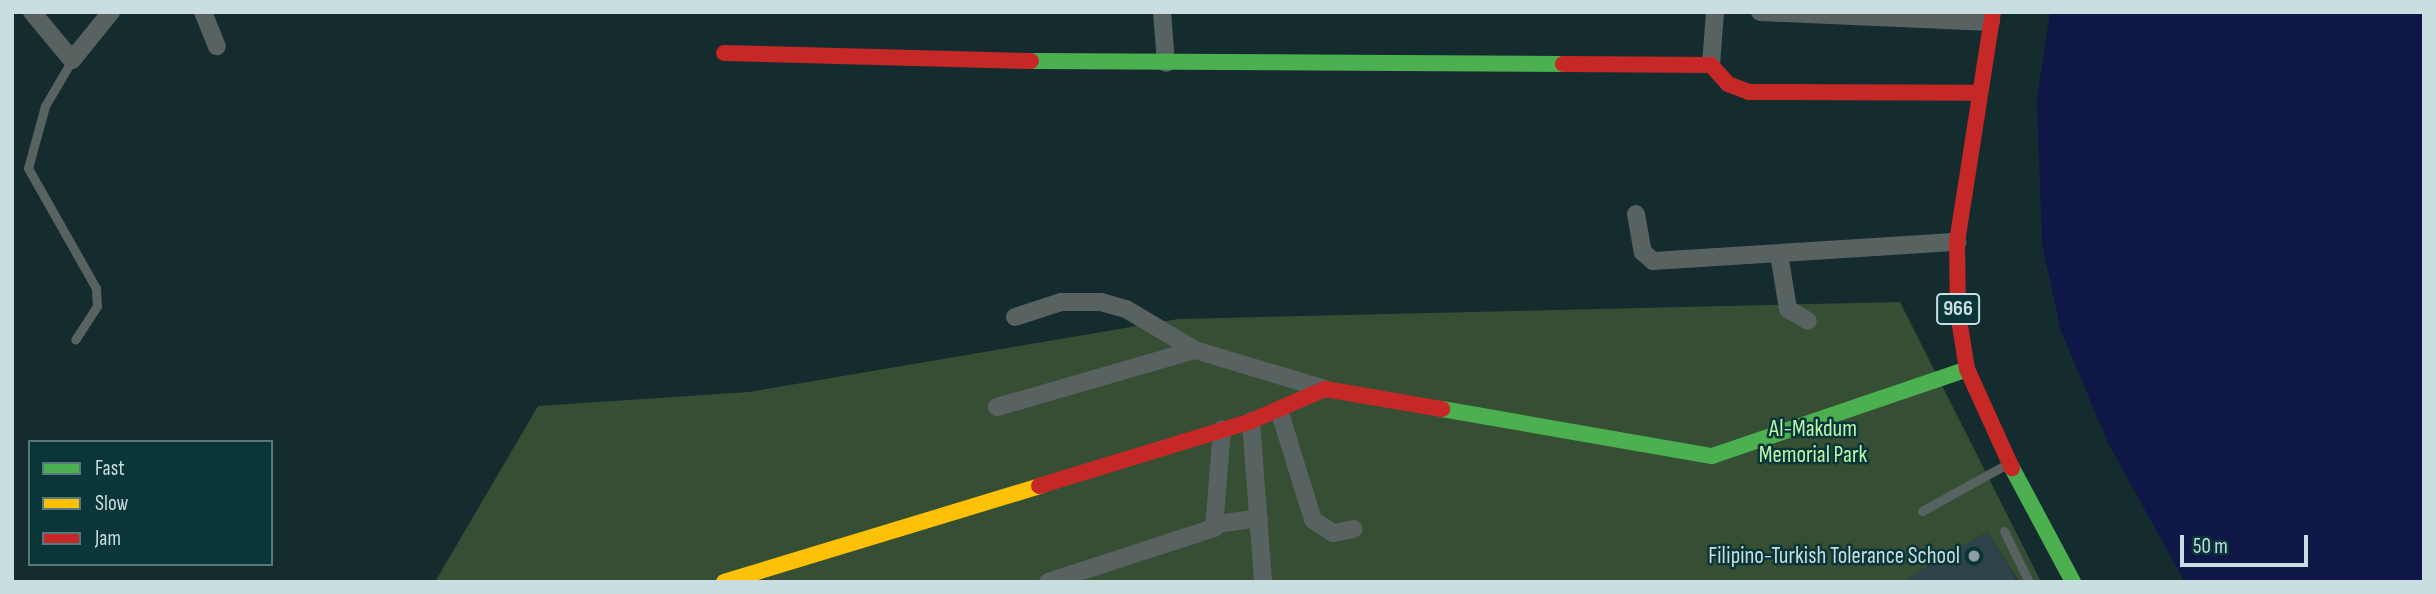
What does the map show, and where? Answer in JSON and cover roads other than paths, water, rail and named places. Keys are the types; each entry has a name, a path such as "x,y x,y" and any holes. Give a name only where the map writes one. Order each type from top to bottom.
{"street":[{"path":"32,12 72,60 111,12"},
{"path":"203,12 217,46"},
{"path":"1162,12 1166,63"},
{"path":"1715,12 1712,65 1728,84 1749,92 1980,93"},
{"path":"1760,12 1992,17"},
{"name":"966","path":"1992,17 1957,242 1967,369 2009,463 2073,582"},
{"path":"724,53 1166,63 1712,65"},
{"path":"1636,214 1643,252 1653,261 1957,242"},
{"path":"1779,254 1788,309 1808,321"},
{"path":"1015,317 1061,302 1101,302 1126,309 1195,350 1325,389 1712,456 1967,369"},
{"path":"997,407 1195,350"},
{"path":"723,582 1251,421 1325,389"},
{"path":"1279,410 1313,520 1333,533 1354,529"},
{"path":"1251,421 1263,582"},
{"path":"1217,524 1223,429"},
{"path":"1048,582 1217,524 1259,518"}],"lane":[{"path":"72,60 45,106 28,169 96,288 97,306 75,340"},
{"path":"1922,511 2009,463"},
{"path":"2004,531 2029,582"}],"place":[{"name":"Filipino-Turkish Tolerance School","path":"1974,556"}],"park label":[{"name":"Al-Makdum Memorial Park","path":"1813,442"}]}
